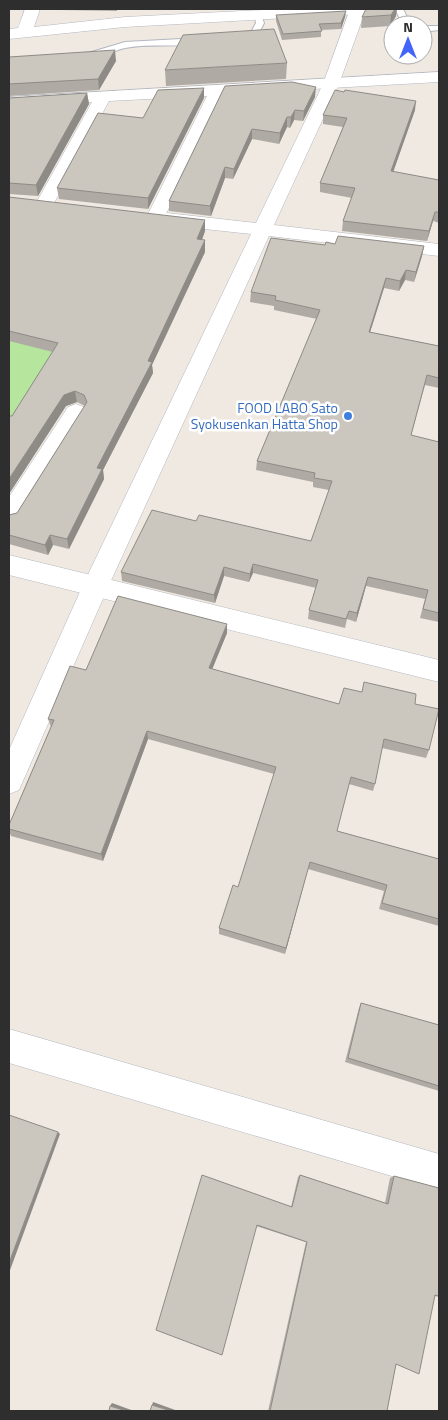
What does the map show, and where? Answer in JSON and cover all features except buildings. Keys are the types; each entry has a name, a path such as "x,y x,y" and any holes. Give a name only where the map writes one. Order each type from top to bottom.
{"street":[{"path":"16,33 32,9"},
{"path":"9,781 96,585 331,84 358,9 257,14 224,12 126,15 16,33"},
{"path":"9,102 439,77"},
{"path":"218,90 145,217 439,250"},
{"path":"45,205 103,97"},
{"path":"9,516 76,412"},
{"path":"9,565 439,671"},
{"path":"9,1046 439,1172"}],"lane":[{"path":"233,40 252,39 260,23 257,14"},
{"path":"82,54 100,53 125,45 213,41"}],"green space":[{"path":"9,340 59,352 9,429"}],"place":[{"name":"FOOD LABO Sato Syokusenkan Hatta Shop","path":"348,416"}]}
